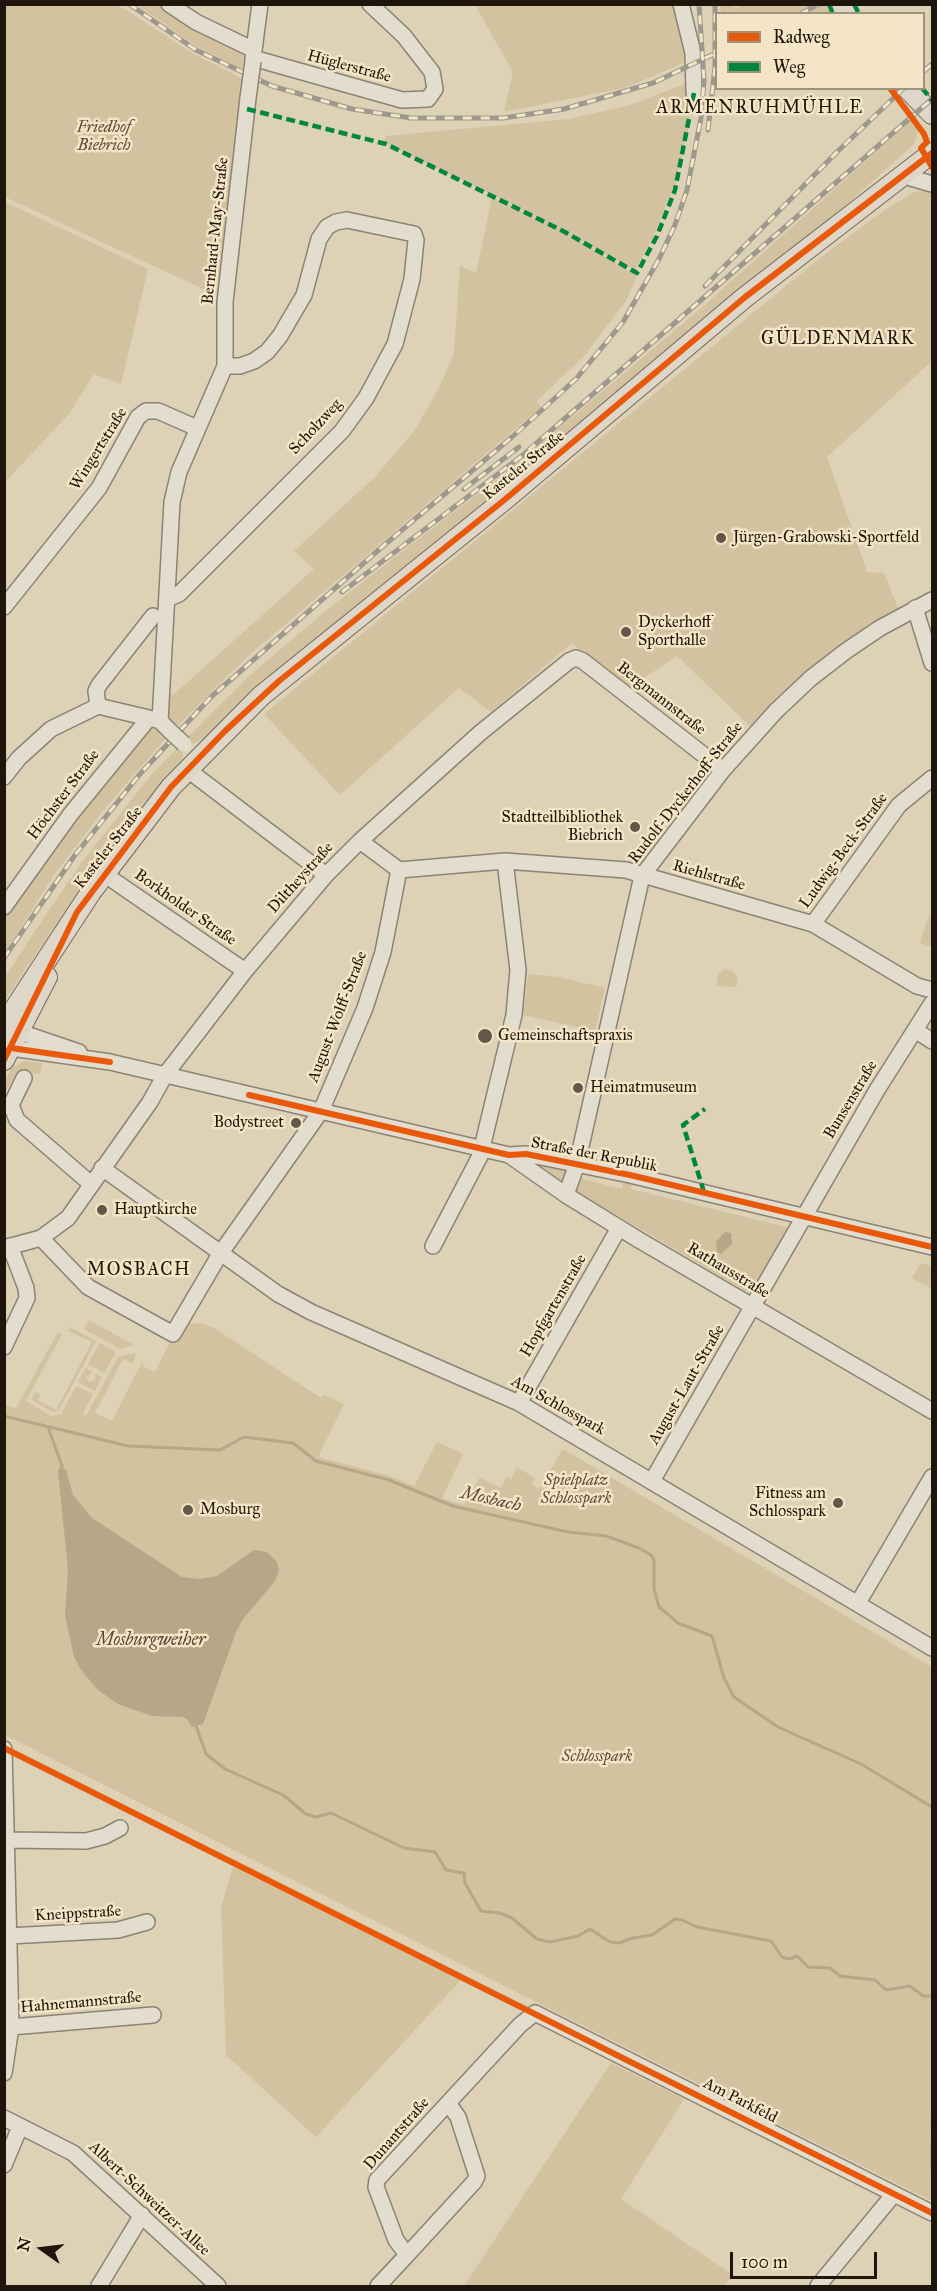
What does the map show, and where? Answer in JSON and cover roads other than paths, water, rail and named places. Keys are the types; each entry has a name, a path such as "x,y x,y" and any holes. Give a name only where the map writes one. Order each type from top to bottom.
{"main road":[{"path":"909,90 928,115"},
{"name":"Kasteler Straße","path":"8,1040 78,912 104,874 163,801 171,787 279,681 511,494 744,298 933,153"},
{"name":"Kasteler Straße","path":"887,187 933,168"}],"street":[{"name":"Hüglerstraße","path":"169,4 253,57 402,100 424,101 434,93 435,77 422,57 370,4"},
{"name":"Bernhard-May-Straße","path":"160,724 173,495 179,472 225,366 225,303 260,4"},
{"path":"681,4 693,53 694,93"},
{"path":"911,178 933,184"},
{"name":"Scholzweg","path":"167,599 179,594 342,431 366,398 395,344 412,279 416,240 414,234 347,220 327,227 319,239 303,295 280,336 267,352 254,362 240,366 225,366"},
{"name":"Wingertstraße","path":"4,607 99,488 138,417 146,411 158,411 197,428"},
{"name":"Rudolf-Dyckerhoff-Straße","path":"566,1195 577,1164 642,876 723,770 776,711 811,678 872,634 933,600"},
{"path":"915,609 933,663"},
{"path":"98,706 96,692 99,685 153,616"},
{"name":"Bergmannstraße","path":"576,658 583,661 723,770"},
{"name":"Diltheystraße","path":"41,1238 68,1218 150,1102 165,1075 245,971 326,875 360,841 480,733 576,658"},
{"path":"4,777 19,758 51,729 98,706 160,724 184,744 191,767 326,875"},
{"name":"Höchster Straße","path":"7,898 97,780 160,724"},
{"name":"Ludwig-Beck-Straße","path":"813,924 899,805 933,778"},
{"path":"360,841 399,870"},
{"path":"433,1246 482,1149 515,1008 518,970 505,861"},
{"name":"Riehlstraße","path":"399,870 505,861 626,870 813,924 917,986 933,990"},
{"name":"August-Wolff-Straße","path":"41,1238 88,1287 173,1334 220,1254 321,1111 372,986 383,952 399,870"},
{"name":"Borkholder Straße","path":"104,874 245,971"},
{"name":"Bunsenstraße","path":"752,1307 803,1217 933,1003"},
{"path":"915,1030 933,1041"},
{"name":"Straße der Republik","path":"8,1040 509,1155 526,1154 685,1187 933,1247"},
{"path":"24,1078 12,1102 12,1110 21,1124 91,1184"},
{"name":"Rathausstraße","path":"509,1155 566,1195 619,1228 933,1411"},
{"name":"Am Schlosspark","path":"102,1168 268,1289 311,1312 519,1403 933,1648"},
{"name":"Hopfgartenstraße","path":"519,1403 619,1228"},
{"path":"4,1347 27,1298 26,1288 7,1247 41,1238"},
{"name":"August-Laut-Straße","path":"652,1481 752,1307"},
{"path":"858,1603 933,1477"},
{"path":"4,1749 11,2027 4,2073"},
{"path":"7,1840 86,1841 105,1836 120,1828"},
{"name":"Kneippstraße","path":"9,1936 118,1930 147,1922"},
{"name":"Dunantstraße","path":"407,2255 396,2240 375,2183 520,2025 535,2013"},
{"name":"Am Parkfeld","path":"535,2013 933,2213"},
{"name":"Hahnemannstraße","path":"11,2027 153,2015"},
{"name":"Dunantstraße","path":"378,2286 477,2176 458,2117 448,2103"},
{"name":"Albert-Schweitzer-Allee","path":"4,2120 73,2153 218,2286"},
{"path":"4,2165 15,2145 20,2127"},
{"path":"818,2286 894,2194"},
{"path":"99,2286 142,2216"}],"water":[{"path":"725,1232 731,1233 732,1244 721,1254 717,1252 716,1242"},
{"name":"Mosburgweiher","path":"61,1466 66,1470 73,1495 92,1518 182,1577 200,1579 217,1576 254,1550 267,1552 277,1562 279,1571 275,1581 243,1619 236,1632 203,1724 192,1727 187,1719 182,1717 152,1716 118,1704 98,1690 81,1670 74,1657 65,1615 68,1570 58,1471"}],"waterway":[{"name":"Mosbach","path":"4,1416 128,1446 220,1450 244,1437 293,1443 316,1461 389,1480 453,1506 568,1532 606,1536 639,1548 651,1555 654,1560 654,1589 659,1607 678,1623 712,1636 724,1678 734,1697 778,1727 861,1764 932,1807"},
{"path":"48,1427 62,1466"},
{"path":"196,1726 206,1754 225,1769 283,1795 306,1814 316,1817 331,1813 404,1848 435,1852 446,1870 464,1873 465,1883 481,1911 500,1913 512,1918 537,1939 550,1942 578,1936 590,1929 610,1942 619,1943 652,1935 675,1919 682,1920 697,1927 771,1941 782,1957 789,1959 797,1956 808,1967 830,1968 840,1976 875,1980 886,1990 910,1986 923,1996 932,1996"},
{"name":"Mosbach","path":"932,2119 932,2125"},
{"name":"Mosbach","path":"932,2143 932,2168"}],"railway":[{"path":"129,4 196,50 272,86 352,109 411,118 503,118 564,109 653,83 715,53"},
{"path":"4,958 75,855 140,774 211,697 576,379 623,322 659,259 675,225 687,190 701,118 704,81 699,4"},
{"path":"708,130 715,67 715,4"},
{"path":"804,12 819,4"},
{"path":"925,70 932,64"},
{"path":"705,286 838,151 902,90"},
{"path":"342,592 523,455 932,99"},
{"path":"464,489 519,447"}],"place":[{"name":"Jürgen-Grabowski-Sportfeld","path":"721,538"},
{"name":"Dyckerhoff Sporthalle","path":"626,632"},
{"name":"Stadtteilbibliothek Biebrich","path":"635,827"},
{"name":"Gemeinschaftspraxis","path":"485,1036"},
{"name":"Heimatmuseum","path":"578,1088"},
{"name":"Bodystreet","path":"296,1123"},
{"name":"Hauptkirche","path":"102,1210"},
{"name":"Fitness am Schlosspark","path":"838,1503"},
{"name":"Mosburg","path":"188,1510"}],"district":[{"name":"ARMENRUHMÜHLE","path":"760,109"},
{"name":"GÜLDENMARK","path":"838,340"},
{"name":"MOSBACH","path":"139,1271"}],"park label":[{"name":"Friedhof Biebrich","path":"104,137"},
{"name":"Spielplatz Schlosspark","path":"576,1490"},
{"name":"Schlosspark","path":"597,1757"}]}
